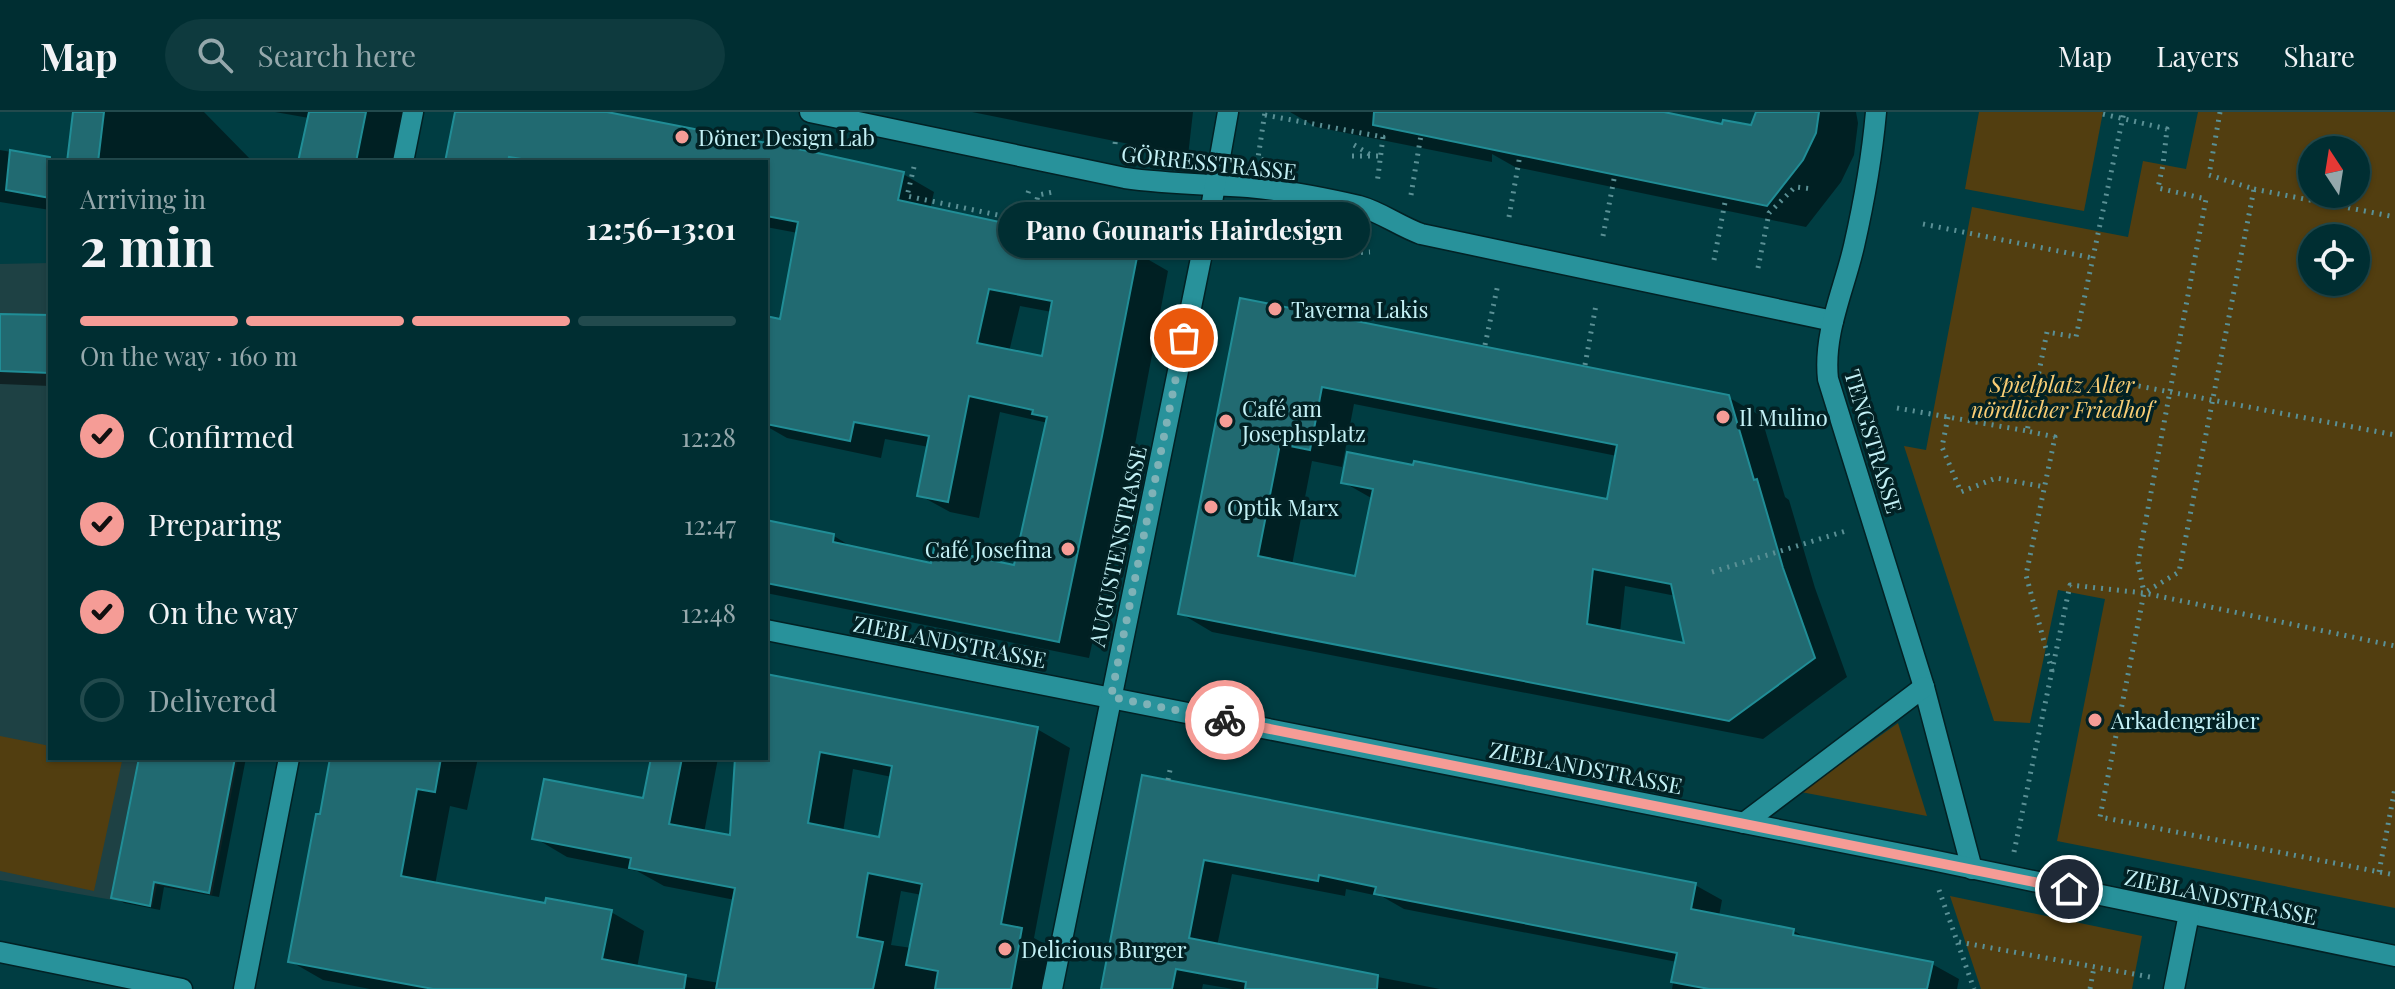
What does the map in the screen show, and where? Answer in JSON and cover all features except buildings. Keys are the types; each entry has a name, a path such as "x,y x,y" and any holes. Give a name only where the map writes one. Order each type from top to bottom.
{"street":[{"path":"403,160 413,112"},
{"name":"GÖRRESSTRASSE","path":"810,112 1125,178 1157,183 1252,187 1359,206 1421,234 1833,321"},
{"name":"AUGUSTENSTRASSE","path":"1052,989 1228,112"},
{"name":"TENGSTRASSE","path":"1876,112 1871,163 1856,237 1826,355 1828,379 1924,687 1972,869"},
{"name":"ZIEBLANDSTRASSE","path":"768,630 1927,859 2395,956"},
{"path":"1744,823 1924,687"},
{"path":"244,989 289,760"},
{"path":"2175,986 2189,914"},
{"path":"0,952 182,989"}],"path":[{"path":"2220,112 2209,175 2254,189 2395,217"},
{"path":"1258,158 1265,114 1383,137 1377,184"},
{"path":"2103,114 2123,115 2167,129 2158,188 2206,199 2138,562 2144,593 2100,817 2395,875"},
{"path":"2027,431 2047,332 2076,337 2123,115"},
{"path":"1411,195 1421,135"},
{"path":"1354,145 1372,155"},
{"path":"1509,217 1520,155"},
{"path":"1352,156 1380,156"},
{"path":"914,167 907,196 1146,246"},
{"path":"1603,236 1615,174"},
{"path":"1758,268 1769,213 1795,187 1814,189"},
{"path":"2144,593 2179,572 2254,189"},
{"path":"1714,260 1726,197"},
{"path":"1032,223 1037,199 1068,208 1081,216"},
{"path":"1068,208 1083,206"},
{"path":"1923,224 2093,258"},
{"path":"1315,245 1332,253"},
{"path":"1313,255 1370,252"},
{"path":"1485,345 1498,284"},
{"path":"1585,365 1596,305"},
{"path":"2123,383 2395,435"},
{"path":"1897,408 2055,437 2026,575 2052,671"},
{"path":"1948,417 1942,447 1961,492 1996,478 2045,487"},
{"path":"1712,572 1874,523"},
{"path":"2009,876 2070,585 2144,593 2395,646"},
{"path":"1168,780 1170,770"},
{"path":"2379,872 2395,788"},
{"path":"1927,859 1974,989"},
{"path":"1959,942 2094,967 2175,986"},
{"path":"2090,989 2094,967"}],"shaded area":[{"path":"48,263 48,760 238,760 212,895 157,885 152,907 0,880 0,264"}],"green space":[{"path":"1979,112 2103,112 2084,211 1965,189"},
{"name":"Spielplatz Alter nördlicher Friedhof","path":"2198,112 2395,112 2395,908 2057,841 2105,599 2058,590 2030,723 1994,721 1904,446 1926,450 1972,207 2128,237 2143,161 2186,169"},
{"path":"1898,723 1927,816 1801,792"},
{"path":"0,736 48,746 48,760 122,761 94,891 0,871"},
{"path":"1950,896 2142,936 2132,989 1981,989"}],"way so far":[{"path":"1184,338 1111,697 1225,720"}],"place":[{"name":"Döner Design Lab","path":"682,137"},
{"name":"Taverna Lakis","path":"1275,309"},
{"name":"Pano Gounaris Hairdesign","path":"1184,338"},
{"name":"Il Mulino","path":"1723,417"},
{"name":"Café am Josephsplatz","path":"1226,421"},
{"name":"Optik Marx","path":"1211,507"},
{"name":"Café Josefina","path":"1068,549"},
{"name":"Arkadengräber","path":"2095,720"},
{"name":"Delicious Burger","path":"1005,949"}],"route":[{"path":"1225,720 2069,889"}]}
